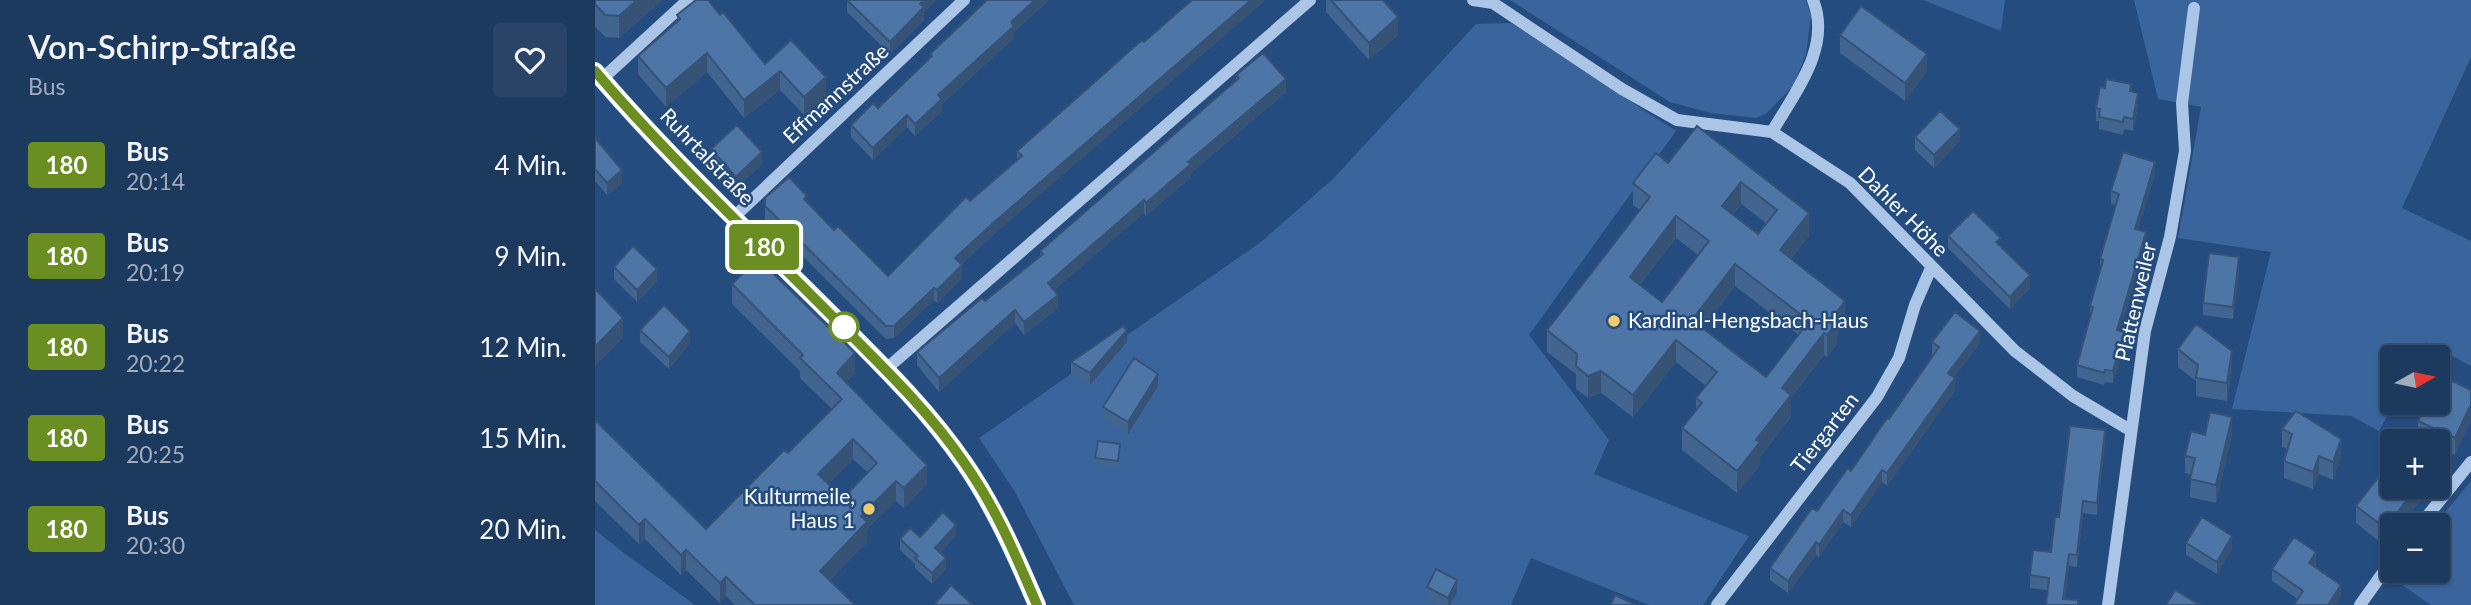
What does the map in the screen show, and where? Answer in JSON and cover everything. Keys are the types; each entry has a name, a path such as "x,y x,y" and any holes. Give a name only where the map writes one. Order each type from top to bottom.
{"main road":[{"name":"Ruhrtalstraße","path":"599,75 675,158 938,427 965,463 1003,526 1037,605"}],"street":[{"path":"599,75 688,0"},
{"name":"Effmannstraße","path":"734,217 964,0"},
{"path":"885,370 1310,0"},
{"name":"Dahler Höhe","path":"1473,0 1493,3 1622,89 1677,120 1772,132 1850,183 2015,351 2073,396 2130,430"},
{"path":"1772,132 1811,65 1818,34 1818,14 1813,0"},
{"name":"Plattenweiler","path":"2108,605 2145,331 2171,237 2185,151 2182,103 2193,8"},
{"name":"Tiergarten","path":"1717,605 1877,397 1899,358 1915,305 1931,268"},
{"path":"2430,513 2471,461"},
{"path":"2360,605 2380,577"}],"shaded area":[{"path":"1510,0 1806,0 1811,15 1806,54 1794,85 1767,113 1756,118 1711,113 1670,102"},
{"path":"1923,0 2005,0 2001,31"},
{"path":"2134,0 2471,0 2471,57 2402,208 2471,241 2471,366 2450,355 2450,345 2432,345 2426,342 2424,345 2380,345 2380,415 2388,415 2379,431 2351,416 2232,409 2271,252 2178,238 2201,107 2158,99"},
{"path":"1511,23 1676,131 1529,335 1609,440 1594,474 1749,536 1703,605 1649,605 1531,558 1511,605 1074,605 1015,492 979,438 1261,242 1334,178 1476,24"},
{"path":"2471,481 2471,605 2431,605 2399,583 2450,583 2450,513 2445,513"},
{"path":"595,530 624,553 695,605 595,605"}],"building":[{"path":"595,0 637,0 619,16 605,15 595,4"},
{"path":"696,0 708,0 720,15 723,12 765,64 791,40 826,77 804,97 780,71 744,100 707,53 666,88 638,56 680,19 677,15"},
{"path":"847,0 924,0 920,4 924,7 890,42"},
{"path":"987,0 1035,0 1011,22 1014,26 938,95 942,99 915,124 907,115 873,148 851,125 873,103 878,108"},
{"path":"1192,0 1251,0 991,225 955,258 962,265 894,326 886,326 765,206 765,198 789,177 807,196 804,199 834,230 838,226 888,276 966,197 970,201 1022,156 1017,151 1142,40 1144,42"},
{"path":"1331,0 1383,0 1398,17 1369,43"},
{"path":"1861,6 1927,54 1905,83 1840,35"},
{"path":"1263,53 1286,79 1188,162 1191,164 1146,203 1144,200 1048,283 1058,295 1024,322 1015,310 939,378 917,352 982,298 985,301 1043,254 1040,251 1239,78 1236,75"},
{"path":"2106,79 2131,84 2130,91 2138,93 2133,119 2124,117 2123,122 2099,117 2100,109 2096,108 2100,87 2105,88"},
{"path":"1940,111 1960,129 1934,155 1915,137"},
{"path":"737,125 762,152 736,177 711,149"},
{"name":"Kardinal-Hengsbach-Haus","path":"1697,126 1809,213 1780,250 1845,301 1832,318 1837,322 1827,335 1824,333 1782,388 1791,395 1756,440 1760,442 1737,471 1682,428 1702,403 1696,398 1717,372 1676,340 1633,395 1601,371 1588,376 1576,366 1577,354 1547,330 1650,197 1633,183 1656,153 1668,163","holes":["1741,182 1777,210 1758,234 1722,206","1676,216 1709,241 1662,302 1630,277","1735,264 1809,321 1766,377 1692,320"]},
{"path":"595,138 622,170 607,183 595,169"},
{"path":"2123,152 2155,162 2135,229 2146,232 2117,330 2124,332 2113,371 2105,370 2104,373 2077,365 2093,307 2090,306 2103,260 2100,259 2119,194 2111,191"},
{"path":"1973,211 2001,238 1996,242 2030,275 2010,297 1948,236"},
{"path":"633,246 657,269 637,290 614,267"},
{"path":"2209,253 2239,257 2233,307 2203,303"},
{"path":"758,259 855,353 837,373 927,465 904,488 896,481 861,516 867,522 820,571 855,605 755,605 726,577 720,583 686,550 681,555 645,519 639,525 595,481 595,420 706,529 784,450 788,453 842,399 800,358 803,355 732,284","holes":["853,439 877,463 843,498 818,474"]},
{"path":"595,289 623,318 595,347"},
{"path":"664,305 690,331 669,357 640,330"},
{"path":"1955,312 1980,331 1948,373 1955,378 1887,473 1882,470 1851,515 1843,510 1819,545 1816,542 1788,581 1770,568 1812,508 1817,511 1848,468 1851,471 1887,418 1889,419 1939,347 1932,342"},
{"path":"2196,324 2232,351 2227,383 2196,378 2198,365 2178,349"},
{"path":"1123,326 1127,330 1090,373 1071,362"},
{"path":"1134,358 1158,374 1128,422 1103,407"},
{"path":"2450,380 2471,390 2471,404 2455,438 2450,436 2450,429 2435,429 2418,421 2421,415 2450,415"},
{"path":"2296,411 2341,439 2333,462 2319,456 2313,472 2284,461 2292,434 2282,429"},
{"path":"2210,412 2232,417 2216,485 2190,479 2195,458 2185,456 2191,431 2205,435"},
{"path":"2070,426 2105,430 2097,503 2083,501 2077,555 2069,554 2063,599 2078,600 2078,605 2046,605 2049,578 2030,575 2033,550 2051,552 2055,517 2059,517"},
{"path":"1098,441 1120,444 1118,461 1095,458"},
{"path":"2380,475 2380,499 2408,499 2397,513 2380,513 2380,524 2356,506"},
{"path":"943,512 956,525 935,548 946,558 932,573 900,539 910,528 920,537"},
{"path":"2202,517 2232,536 2217,562 2186,543"},
{"path":"2294,537 2316,552 2309,563 2341,585 2328,605 2294,605 2303,591 2272,569"},
{"path":"1436,569 1457,580 1448,598 1427,587"},
{"path":"951,585 973,605 934,605"},
{"path":"2175,590 2200,605 2166,605"},
{"path":"1615,595 1636,605 1611,605"}],"bus line":[{"name":"180","path":"595,71 675,158 863,346 938,427 965,463 1003,526 1037,605"}],"place":[{"name":"Kardinal-Hengsbach-Haus","path":"1614,321"},
{"name":"Kulturmeile, Haus 1","path":"869,509"}]}
